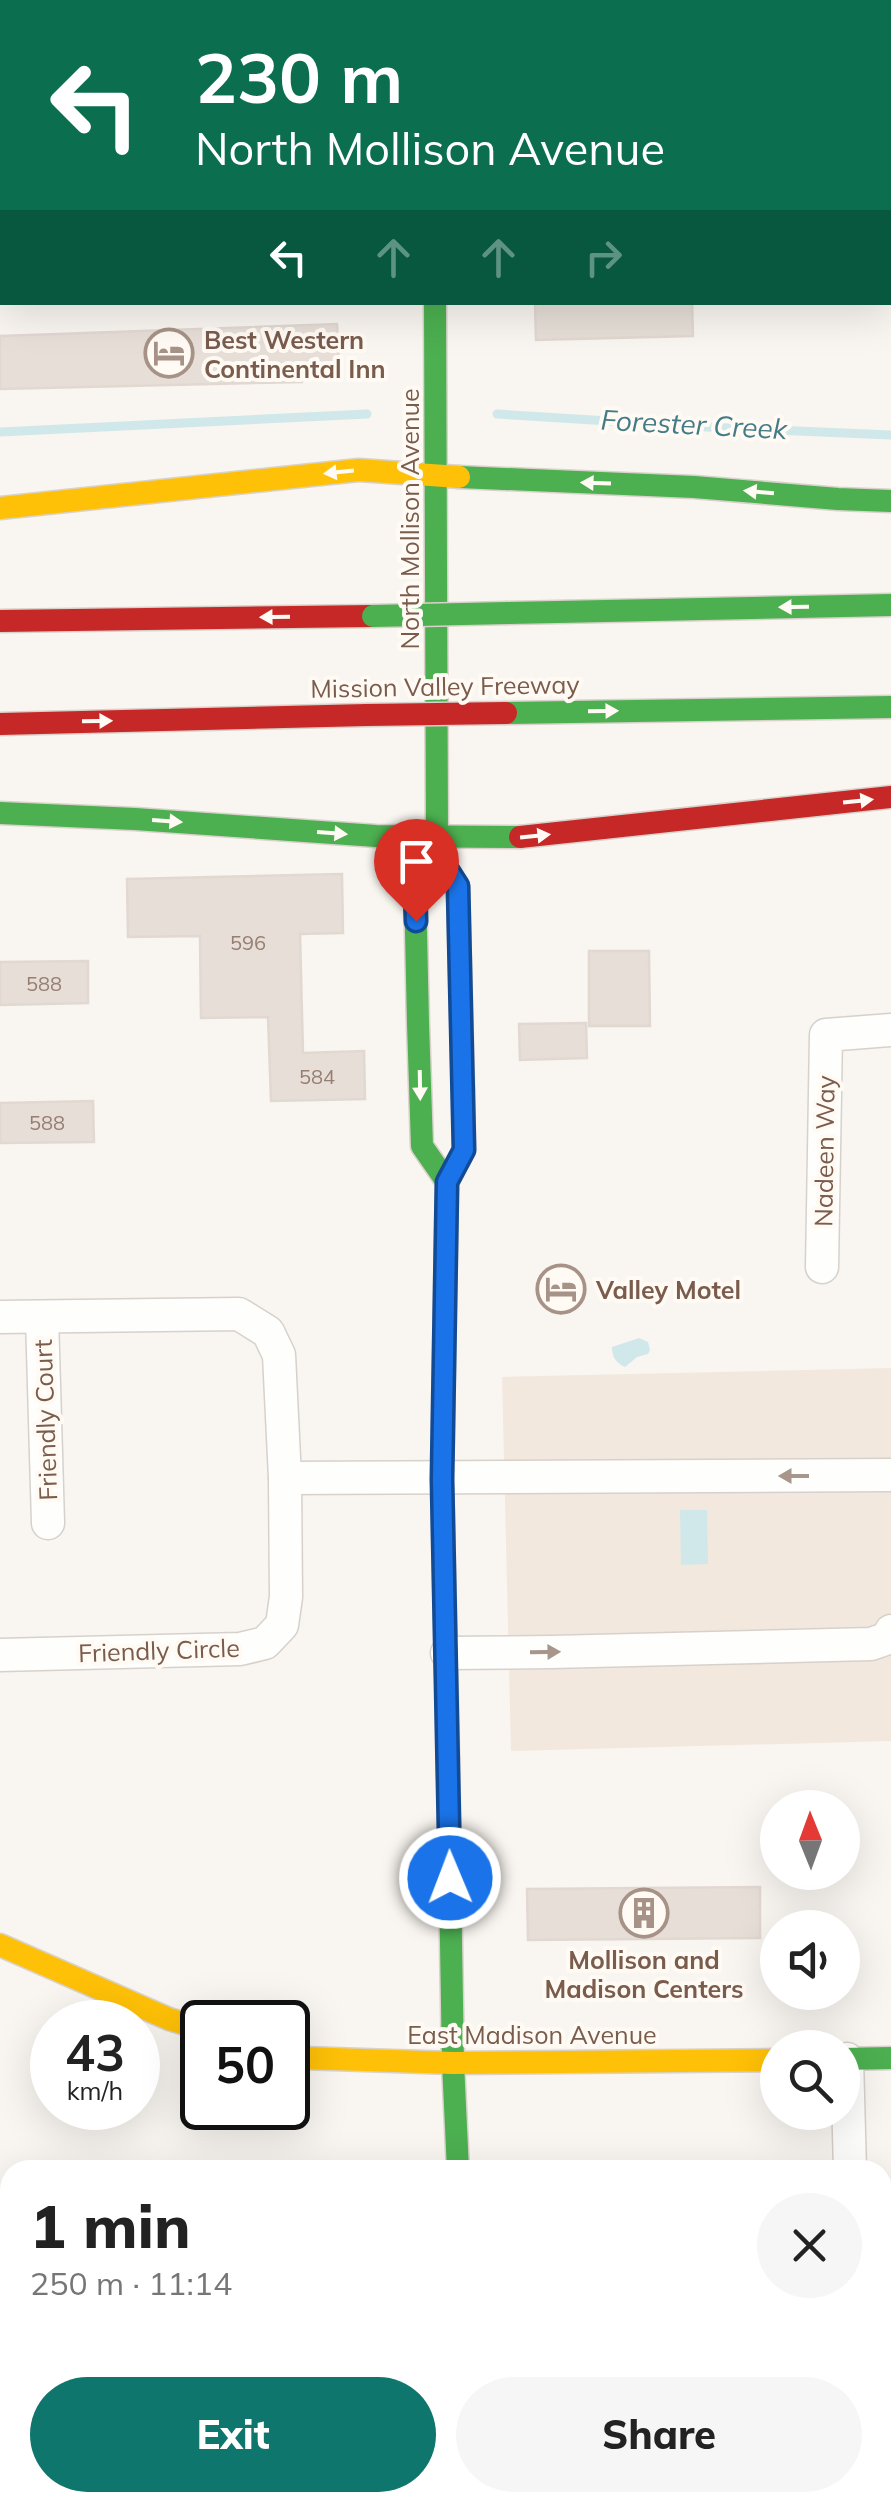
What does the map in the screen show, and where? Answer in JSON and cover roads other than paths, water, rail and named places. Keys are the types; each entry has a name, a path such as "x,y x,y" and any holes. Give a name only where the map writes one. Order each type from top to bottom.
{"main road":[{"name":"North Mollison Avenue","path":"435,305 438,846 458,886 464,1150 447,1182 442,1479 458,2160"},
{"path":"0,508 358,470 694,487 891,502"},
{"path":"0,620 508,614 891,604"},
{"name":"Mission Valley Freeway","path":"0,724 891,707"},
{"path":"0,813 135,818 376,836 438,846 891,797"},
{"name":"North Mollison Avenue","path":"438,846 415,887 419,1037 422,1146 447,1182"},
{"path":"419,1037 437,1051 442,1086 449,1102 463,1105"},
{"path":"0,1944 180,2023"},
{"name":"East Madison Avenue","path":"310,2058 453,2062 760,2060"},
{"path":"860,2059 891,2058"}],"street":[{"name":"Nadeen Way","path":"822,1266 826,1035 891,1030"},
{"name":"Friendly Circle","path":"0,1317 239,1314 268,1332 279,1355 286,1478 286,1597 282,1625 265,1643 240,1650 0,1655"},
{"name":"Friendly Court","path":"42,1316 48,1523"},
{"path":"286,1478 891,1475"},
{"path":"447,1653 871,1644 888,1638 891,1631"},
{"path":"848,2130 850,2160"}],"water":[{"path":"639,1338 648,1342 648,1354 625,1367 619,1364 612,1347"},
{"path":"680,1510 707,1510 708,1564 681,1565"}],"waterway":[{"name":"Forester Creek","path":"0,432 367,414"},
{"name":"Forester Creek","path":"497,414 891,435"}],"place":[{"name":"Best Western Continental Inn","path":"169,353"},
{"name":"Valley Motel","path":"561,1289"},
{"name":"Mollison and Madison Centers","path":"644,1913"}]}
